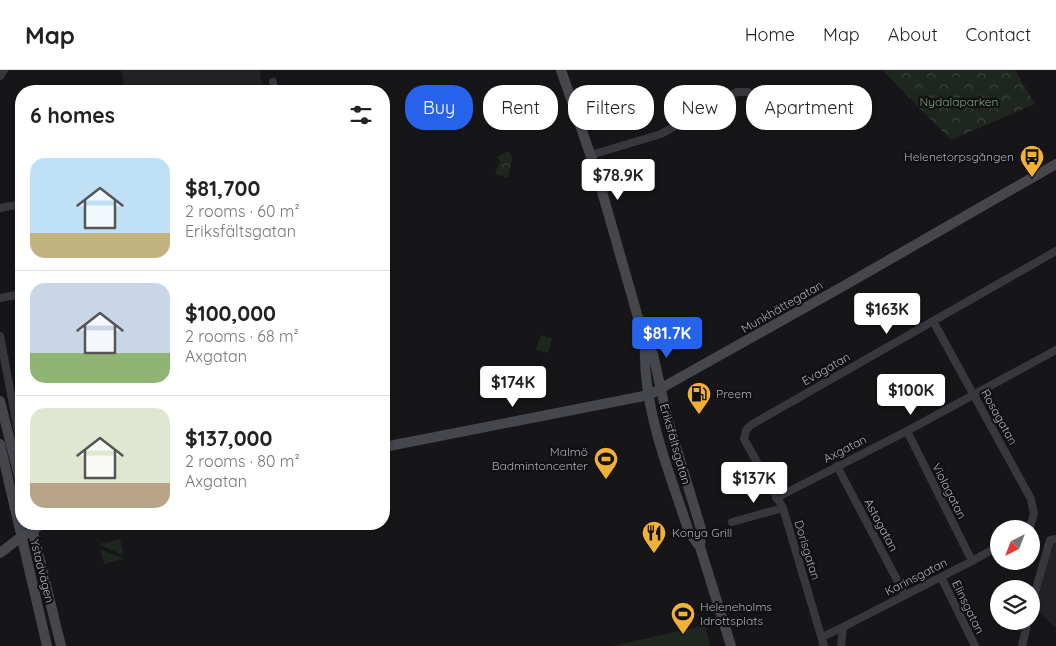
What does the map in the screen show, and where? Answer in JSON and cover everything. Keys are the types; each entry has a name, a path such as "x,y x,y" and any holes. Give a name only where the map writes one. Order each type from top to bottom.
{"main road":[{"name":"Eriksfältsgatan","path":"561,70 591,155 645,342 653,354 667,417 701,529 700,547"},
{"name":"Munkhättegatan","path":"390,445 649,395 1056,164"},
{"name":"Eriksfältsgatan","path":"645,342 644,357 653,420 689,532 700,547 731,646"},
{"path":"0,401 15,457"},
{"name":"Ystadvägen","path":"0,444 15,510"},
{"name":"Ystadvägen","path":"19,530 47,646"},
{"path":"0,553 28,530"},
{"name":"Ystadvägen","path":"32,530 61,646"}],"street":[{"path":"0,76 4,70"},
{"path":"591,155 661,134 737,92 746,92"},
{"path":"0,208 15,205"},
{"name":"Evagatan","path":"744,438 746,430 751,425 1056,251"},
{"path":"0,298 15,295"},
{"name":"Rosagatan","path":"933,321 1031,499 1034,514 1031,520"},
{"path":"0,336 15,415"},
{"name":"Axgatan","path":"776,498 907,431 1056,350"},
{"name":"Violagatan","path":"907,431 972,561"},
{"name":"Dorisgatan","path":"744,438 783,508 824,646"},
{"name":"Astagatan","path":"837,466 905,596"},
{"path":"732,522 783,508"},
{"path":"1040,580 1053,539"},
{"name":"Karinsgatan","path":"822,637 990,551"},
{"name":"Elinsgatan","path":"941,577 974,646"},
{"path":"842,646 843,627"},
{"path":"1022,646 1026,630"}],"shaded area":[{"path":"121,70 260,70 262,85 124,85"},
{"path":"1051,542 1056,542 1056,628 1040,613 1039,580"}],"green space":[{"name":"Nydalaparken","path":"882,70 1015,70 1035,104 951,140"},
{"path":"509,151 512,158 508,178 495,174 500,161 497,157"},
{"path":"541,335 552,339 548,353 536,350"},
{"path":"120,539 124,556 99,544"},
{"path":"100,549 125,559 104,564"},
{"name":"Heleneholms Idrottsplats","path":"705,625 710,646 613,646"}],"place":[{"name":"Helenetorpsgången","path":"1032,178"},
{"name":"Preem","path":"699,415"},
{"name":"Malmö Badmintoncenter","path":"606,480"},
{"name":"Konya Grill","path":"654,554"},
{"name":"Heleneholms Idrottsplats","path":"683,635"}]}
